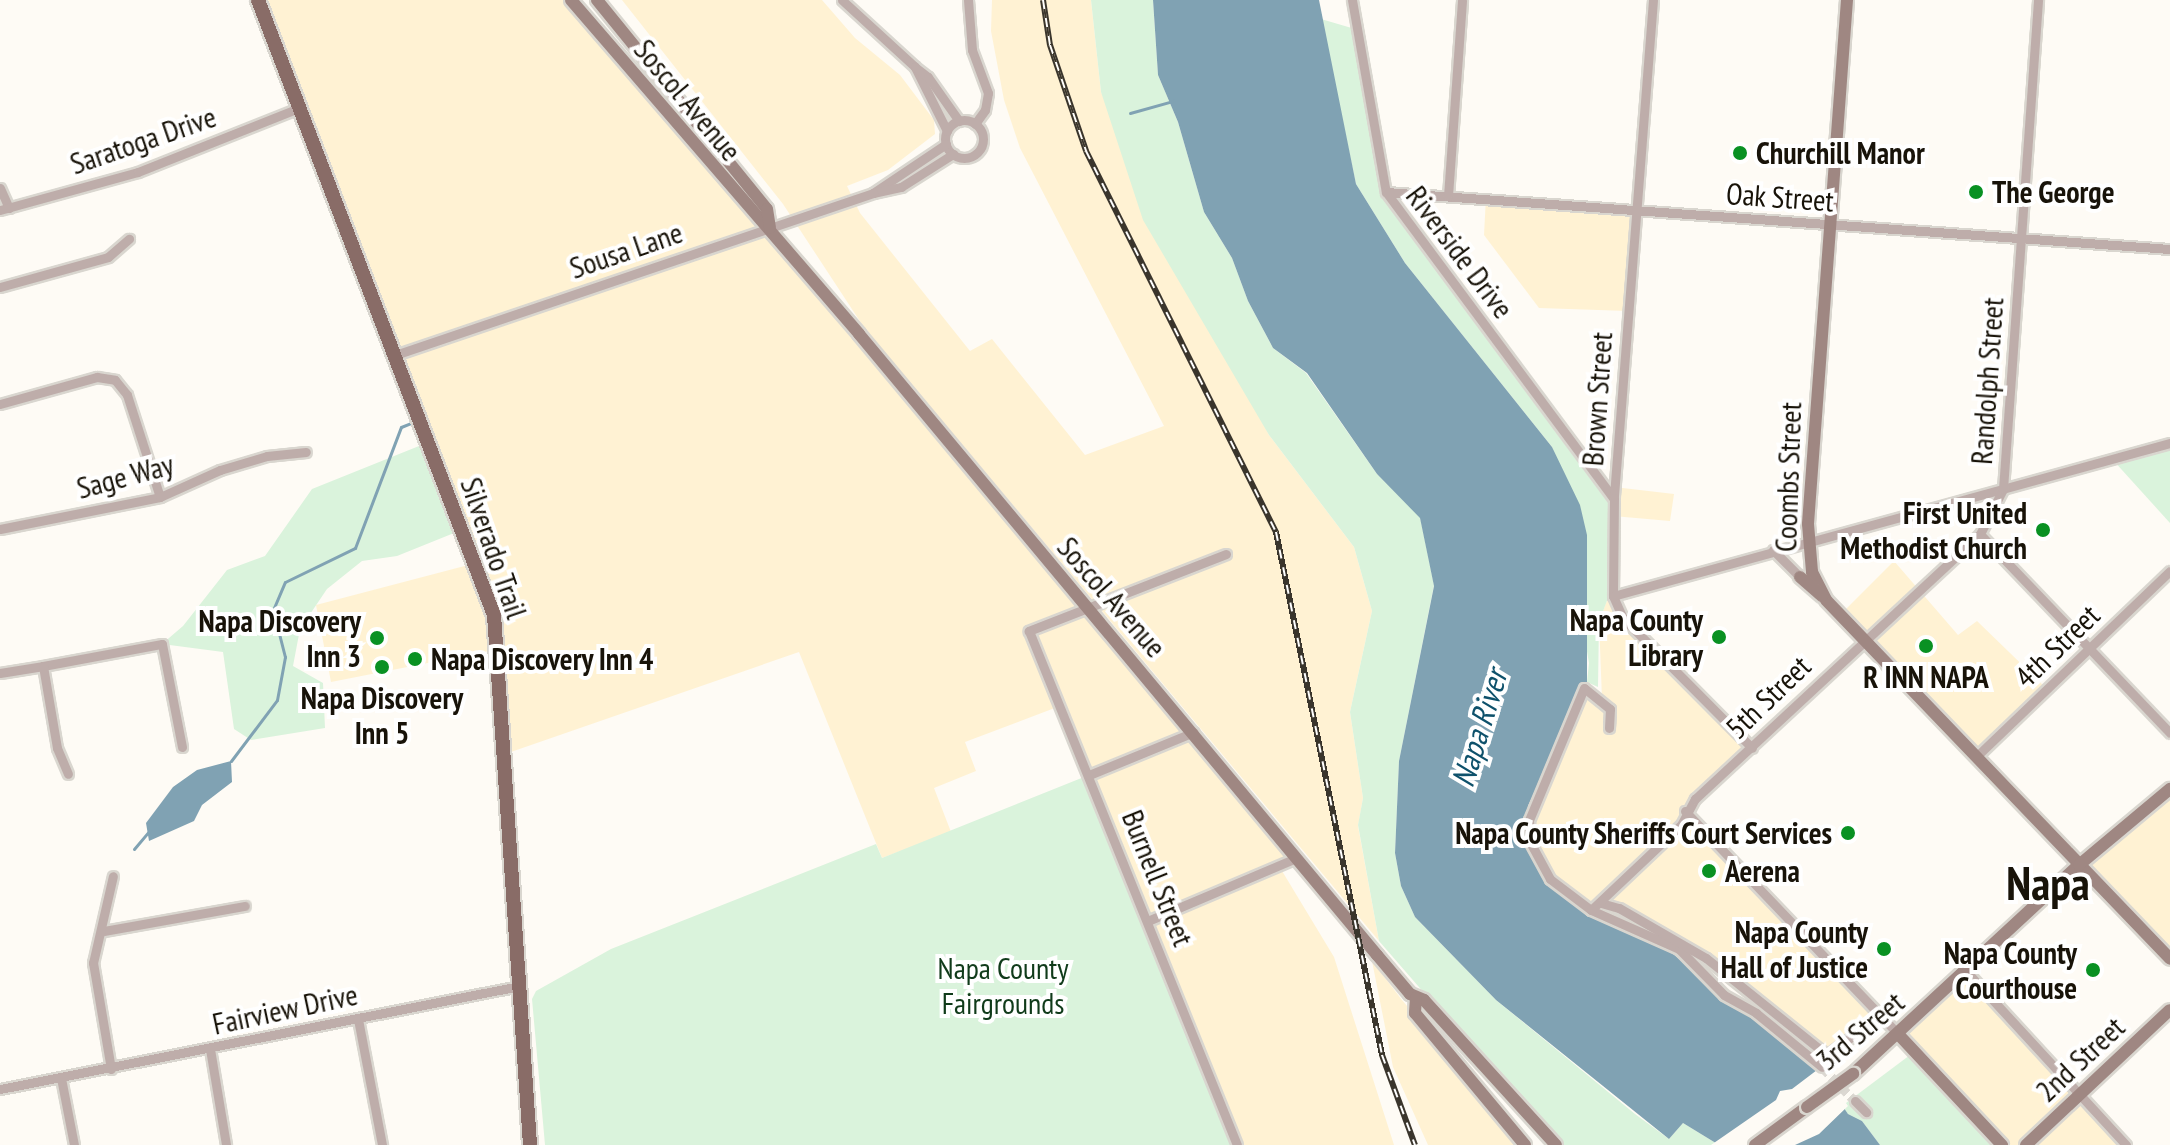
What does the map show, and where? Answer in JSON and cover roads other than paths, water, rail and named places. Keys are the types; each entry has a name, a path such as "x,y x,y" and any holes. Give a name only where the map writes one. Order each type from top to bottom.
{"main road":[{"name":"Silverado Trail","path":"258,0 477,563 498,632 530,1145"}],"street":[{"name":"Soscol Avenue","path":"597,0 767,209 770,228"},
{"path":"842,0 928,77 959,121 975,124"},
{"path":"968,0 972,50 987,89 985,110 975,124"},
{"name":"Riverside Drive","path":"1352,0 1386,192 1614,498"},
{"path":"1448,196 1462,0"},
{"name":"Brown Street","path":"1613,596 1614,498 1653,0"},
{"name":"Coombs Street","path":"1847,0 1808,541 1812,572 1826,600 2170,959"},
{"name":"Randolph Street","path":"1980,534 2003,489 2038,0"},
{"name":"Soscol Avenue","path":"572,1 751,213 770,228 1086,610 1194,732 1296,858 1416,998 1424,1000 1556,1145"},
{"path":"915,67 947,131 946,144 953,154 963,158 978,151 983,139 975,124"},
{"name":"Saratoga Drive","path":"4,209 138,172 299,108"},
{"path":"947,131 959,121"},
{"name":"Sousa Lane","path":"873,193 946,144"},
{"name":"Sousa Lane","path":"395,355 873,193 901,187 953,154"},
{"path":"0,188 4,209"},
{"name":"Oak Street","path":"1386,192 2170,249"},
{"path":"0,287 108,257 129,239"},
{"path":"0,404 97,377 115,380 127,395 160,497"},
{"path":"1752,748 1623,618 1613,596 2170,443"},
{"name":"Sage Way","path":"0,529 160,497 220,470 267,456 306,452"},
{"path":"1980,534 2088,651 2170,733"},
{"name":"5th Street","path":"1591,910 1681,825 1685,811 1980,534"},
{"path":"1773,550 1826,600"},
{"path":"1086,610 1226,554"},
{"name":"4th Street","path":"1977,756 2170,571"},
{"name":"Burnell Street","path":"1086,610 1029,631 1150,920 1237,1145"},
{"path":"0,673 162,644 182,747"},
{"path":"43,666 57,748 68,774"},
{"path":"1609,728 1610,709 1584,688 1529,820 1530,842 1550,879 1591,910 1679,949 1724,995 1756,1013 1822,1067"},
{"path":"1089,775 1194,732"},
{"name":"3rd Street","path":"1755,1145 1853,1074 1899,1035 2079,865 2170,789"},
{"path":"1685,811 2002,1145"},
{"path":"1150,920 1296,858"},
{"path":"111,1069 93,984 93,963 104,931 113,876"},
{"path":"1601,903 1633,915 1706,958 1827,1055 1862,1029"},
{"path":"104,931 245,906"},
{"path":"1967,972 2126,1145"},
{"name":"Fairview Drive","path":"0,1089 519,986"},
{"name":"Soscol Avenue","path":"1416,998 1415,1013 1525,1145"},
{"name":"2nd Street","path":"2026,1145 2170,1010"},
{"path":"358,1019 382,1145"},
{"path":"210,1049 226,1145"},
{"path":"61,1078 74,1145"},
{"path":"1855,1101 1866,1112"}],"water":[{"name":"Napa River","path":"1153,0 1319,0 1356,184 1405,263 1552,447 1580,505 1587,535 1587,682 1528,806 1525,839 1545,876 1673,954 1708,981 1721,999 1750,1014 1814,1064 1848,1114 1862,1121 1880,1145 1719,1145 1683,1123 1669,1139 1496,1000 1415,917 1401,886 1395,853 1399,761 1434,586 1420,518 1377,474 1307,373 1273,348 1248,301 1232,258 1204,212 1178,122 1158,75"},
{"path":"231,761 232,782 202,805 194,821 149,841 146,823 173,787 197,770"}],"waterway":[{"path":"1130,113 1173,101"},
{"path":"231,761 277,700 285,657 273,610 285,582 355,548 401,427 411,423"},
{"path":"134,849 150,830"}],"tunnel":[{"path":"1822,1067 1855,1101"}],"railway":[{"path":"1043,0 1050,45 1086,151 1276,532 1382,1055 1415,1145"}],"place":[{"name":"Churchill Manor","path":"1740,153"},
{"name":"The George","path":"1976,192"},
{"name":"First United Methodist Church","path":"2043,530"},
{"name":"Napa County Library","path":"1719,637"},
{"name":"Napa Discovery Inn 3","path":"377,638"},
{"name":"R INN NAPA","path":"1926,646"},
{"name":"Napa Discovery Inn 4","path":"415,659"},
{"name":"Napa Discovery Inn 5","path":"382,667"},
{"name":"Napa County Sheriffs Court Services","path":"1848,833"},
{"name":"Aerena","path":"1709,871"},
{"name":"Napa County Hall of Justice","path":"1884,949"},
{"name":"Napa County Courthouse","path":"2093,970"}],"district":[{"name":"Napa","path":"2048,883"}],"park label":[{"name":"Napa County Fairgrounds","path":"1003,985"}]}
